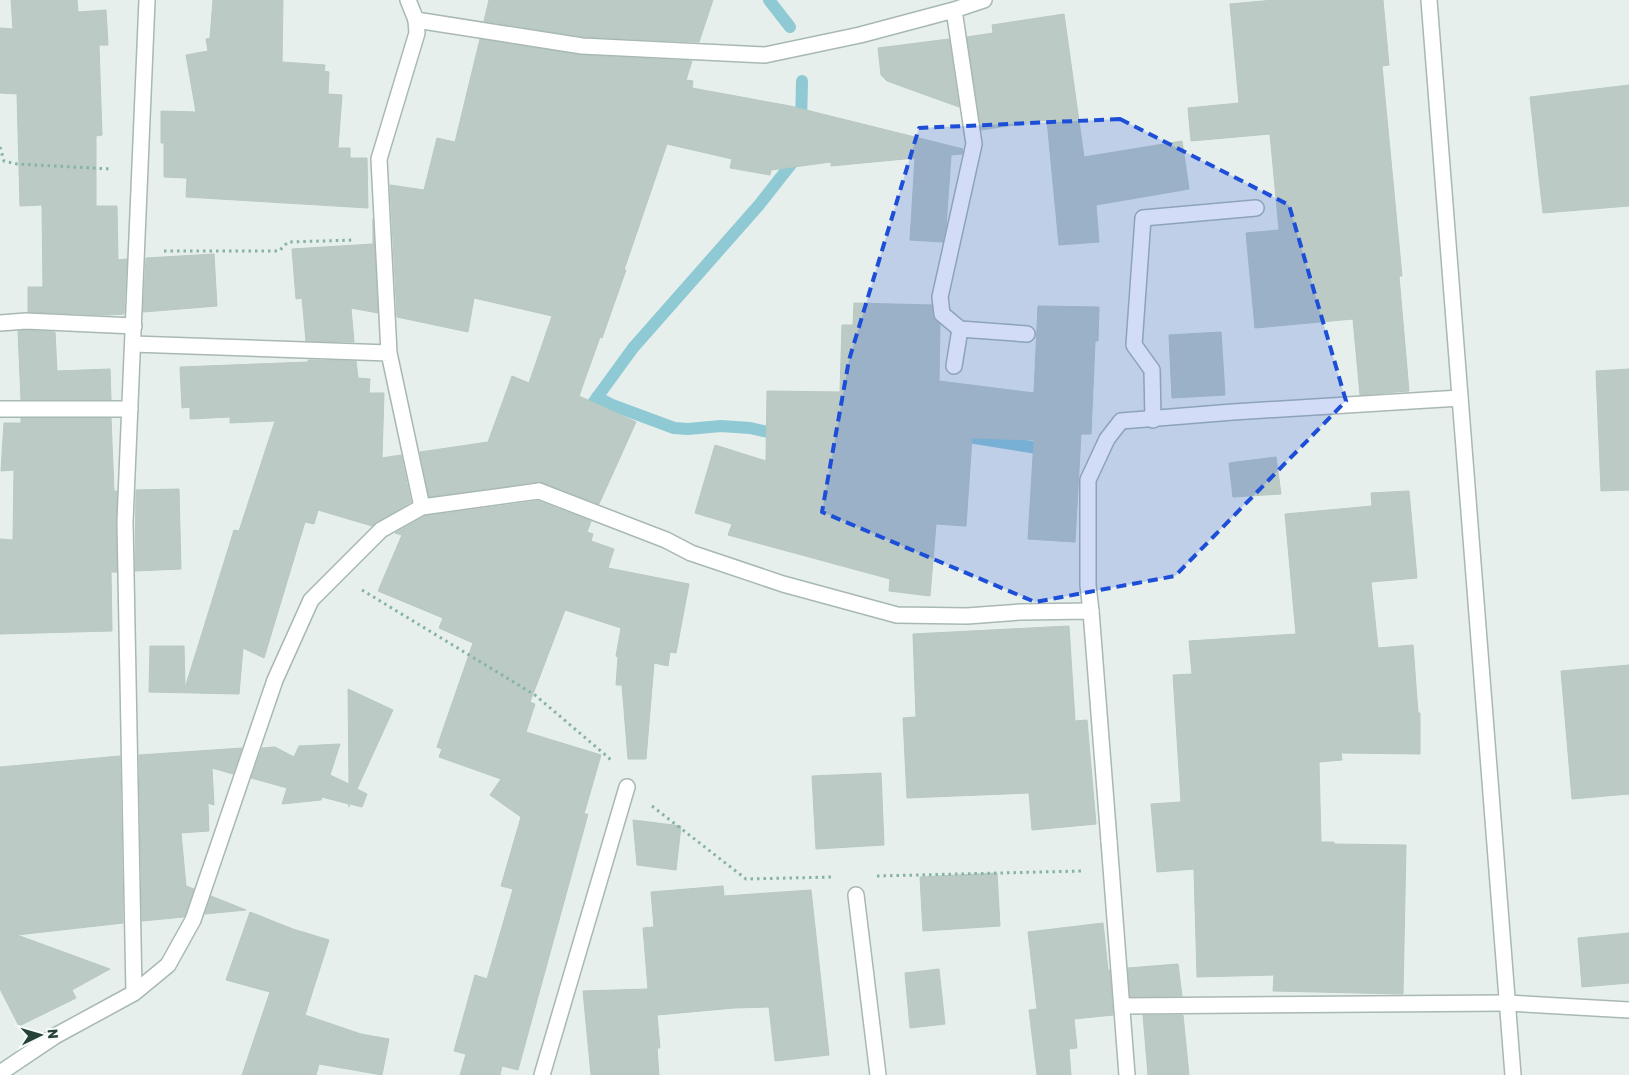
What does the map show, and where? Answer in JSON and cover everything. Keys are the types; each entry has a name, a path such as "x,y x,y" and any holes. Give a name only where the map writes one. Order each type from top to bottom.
{"street":[{"path":"134,993 125,522 147,0"},
{"path":"408,0 416,20 416,33 379,159 388,353 422,508"},
{"path":"1429,0 1513,1075"},
{"path":"416,20 582,46 765,55 860,35 954,10 977,1"},
{"path":"954,10 974,144 940,297 942,314 960,329 1027,334"},
{"path":"1153,420 1152,370 1134,345 1143,218 1256,208"},
{"path":"0,323 26,322 134,326"},
{"path":"954,366 960,329"},
{"path":"133,344 388,353"},
{"path":"1126,1075 1112,871 1088,585 1088,480 1107,439 1121,421 1460,398"},
{"path":"0,409 130,409"},
{"path":"0,1073 55,1036 134,993 168,965 193,920 275,680 311,600 380,530 422,508 539,491 666,540 691,553 783,584 897,615 967,616 1020,612 1091,611"},
{"path":"542,1075 627,787"},
{"path":"856,895 878,1075"},
{"path":"1122,1006 1507,1003 1629,1010"}],"path":[{"path":"0,147 4,161 17,164 140,171"},
{"path":"137,252 279,251 288,242 383,238"},
{"path":"336,574 535,696 608,758 627,787 746,879 835,877"},
{"path":"875,876 1112,871"}],"highlighted area":[{"path":"1120,119 1289,205 1346,401 1175,576 1035,602 822,512 849,360 919,128"}],"building":[{"path":"11,0 77,0 78,12 106,10 108,45 99,45 102,135 96,136 96,206 117,206 118,260 127,259 124,314 28,312 28,287 43,287 42,205 20,206 17,94 0,93 0,28 13,29"},
{"path":"213,0 283,0 282,62 325,65 324,71 329,72 328,94 342,95 338,148 350,148 350,158 367,158 368,208 186,197 187,178 164,177 164,143 161,143 161,111 196,112 186,55 208,51 206,39 210,38"},
{"path":"489,0 713,0 699,42 583,37 484,21"},
{"path":"1274,0 1383,0 1389,65 1382,66 1402,276 1399,276 1409,391 1360,395 1353,319 1255,328 1246,233 1279,230 1270,134 1191,141 1188,108 1239,103 1230,4"},
{"path":"1064,14 1084,157 1182,141 1189,189 1096,205 1099,242 1059,245 1047,120 981,130 967,37 993,33 992,25"},
{"path":"480,39 581,55 692,61 686,80 693,81 692,88 790,106 963,149 962,154 951,155 946,227 943,242 910,240 915,158 831,166 831,162 771,170 770,175 730,168 732,159 667,144 624,270 626,270 579,396 636,422 599,504 538,482 429,497 420,452 488,442 512,376 529,383 552,316 474,298 468,332 397,317 390,185 424,190 437,138 455,142"},
{"path":"949,39 959,107 887,81 881,75 878,48"},
{"path":"1629,85 1629,206 1543,213 1530,97"},
{"path":"373,219 378,313 351,308 354,342 306,341 302,298 296,299 292,249 373,244"},
{"path":"214,254 217,306 143,312 146,258"},
{"path":"854,303 932,305 933,316 940,325 939,381 1034,393 1038,306 1099,307 1098,341 1095,341 1091,434 1081,434 1075,542 1028,539 1034,440 972,438 966,526 936,524 930,596 889,591 890,579 728,535 732,524 695,513 715,445 766,461 767,391 840,392 842,325 853,325"},
{"path":"18,331 55,332 57,371 110,369 111,400 21,400"},
{"path":"1221,332 1225,395 1172,398 1169,335"},
{"path":"308,360 356,361 358,378 370,379 369,393 384,393 382,458 401,455 411,502 372,526 318,510 314,524 305,522 264,658 243,648 239,694 149,692 150,646 184,646 185,688 234,530 239,531 275,421 230,423 230,417 190,419 190,407 182,408 180,367 308,362"},
{"path":"1629,369 1629,490 1601,491 1596,371"},
{"path":"21,418 111,418 114,491 117,491 117,572 111,572 112,631 0,634 0,539 13,540 14,470 1,471 4,423 21,423"},
{"path":"1276,457 1281,494 1233,497 1229,463"},
{"path":"179,489 181,569 135,571 136,490"},
{"path":"1409,491 1417,578 1371,582 1378,648 1413,645 1418,713 1420,713 1420,754 1341,753 1342,760 1319,762 1321,842 1334,842 1334,844 1406,845 1403,994 1273,991 1274,975 1197,977 1194,869 1157,872 1151,804 1181,802 1173,675 1192,674 1189,641 1296,634 1285,514 1372,506 1371,493"},
{"path":"538,501 591,521 587,532 593,534 591,541 614,549 608,568 689,584 676,653 670,652 668,666 654,663 646,759 628,759 622,685 616,685 618,657 616,656 621,628 565,610 530,702 535,704 526,732 601,755 584,814 588,814 518,1070 502,1066 500,1075 460,1075 466,1054 454,1051 475,975 487,979 513,889 501,886 521,817 490,795 501,779 439,757 442,749 437,747 473,643 439,628 443,618 378,591 402,535 395,533 425,516"},
{"path":"1069,626 1075,721 1087,720 1096,824 1032,830 1029,793 907,798 903,718 916,717 913,634"},
{"path":"1629,665 1629,794 1572,799 1561,671"},
{"path":"348,689 393,710 357,789 367,794 362,807 350,804 349,807 349,804 322,797 321,800 282,804 287,788 251,778 262,748 275,747 294,757 299,746 340,744 330,775 349,784"},
{"path":"242,748 233,774 212,768 214,805 208,803 209,831 181,833 186,886 194,889 184,917 142,921 139,755"},
{"path":"120,756 123,923 17,935 110,969 72,990 76,998 19,1026 0,989 0,767"},
{"path":"881,773 884,845 816,849 812,776"},
{"path":"633,820 681,826 676,870 637,865"},
{"path":"997,873 1000,926 923,931 920,877"},
{"path":"723,886 724,896 811,890 829,1055 775,1061 769,1007 734,1008 657,1015 660,1048 657,1048 659,1075 591,1075 583,991 648,989 643,928 654,927 651,892"},
{"path":"211,896 246,910 205,914"},
{"path":"250,912 293,929 329,940 305,1015 361,1034 389,1039 382,1075 319,1064 316,1075 242,1075 270,992 226,980"},
{"path":"1103,923 1108,970 1110,970 1113,1015 1074,1019 1077,1048 1069,1049 1071,1075 1037,1075 1029,1010 1037,1009 1028,932"},
{"path":"1629,933 1629,983 1582,987 1578,938"},
{"path":"1178,964 1182,996 1130,997 1128,968"},
{"path":"939,969 945,1024 910,1028 905,973"},
{"path":"1143,1015 1183,1015 1189,1075 1148,1075"}],"waterway":[{"path":"769,0 790,27"},
{"path":"801,124 802,81"},
{"path":"593,403 633,348 759,205 792,163 794,153"},
{"path":"597,397 612,405 674,428 688,429 721,426 750,428 781,435"},
{"path":"956,435 1050,450"}]}
